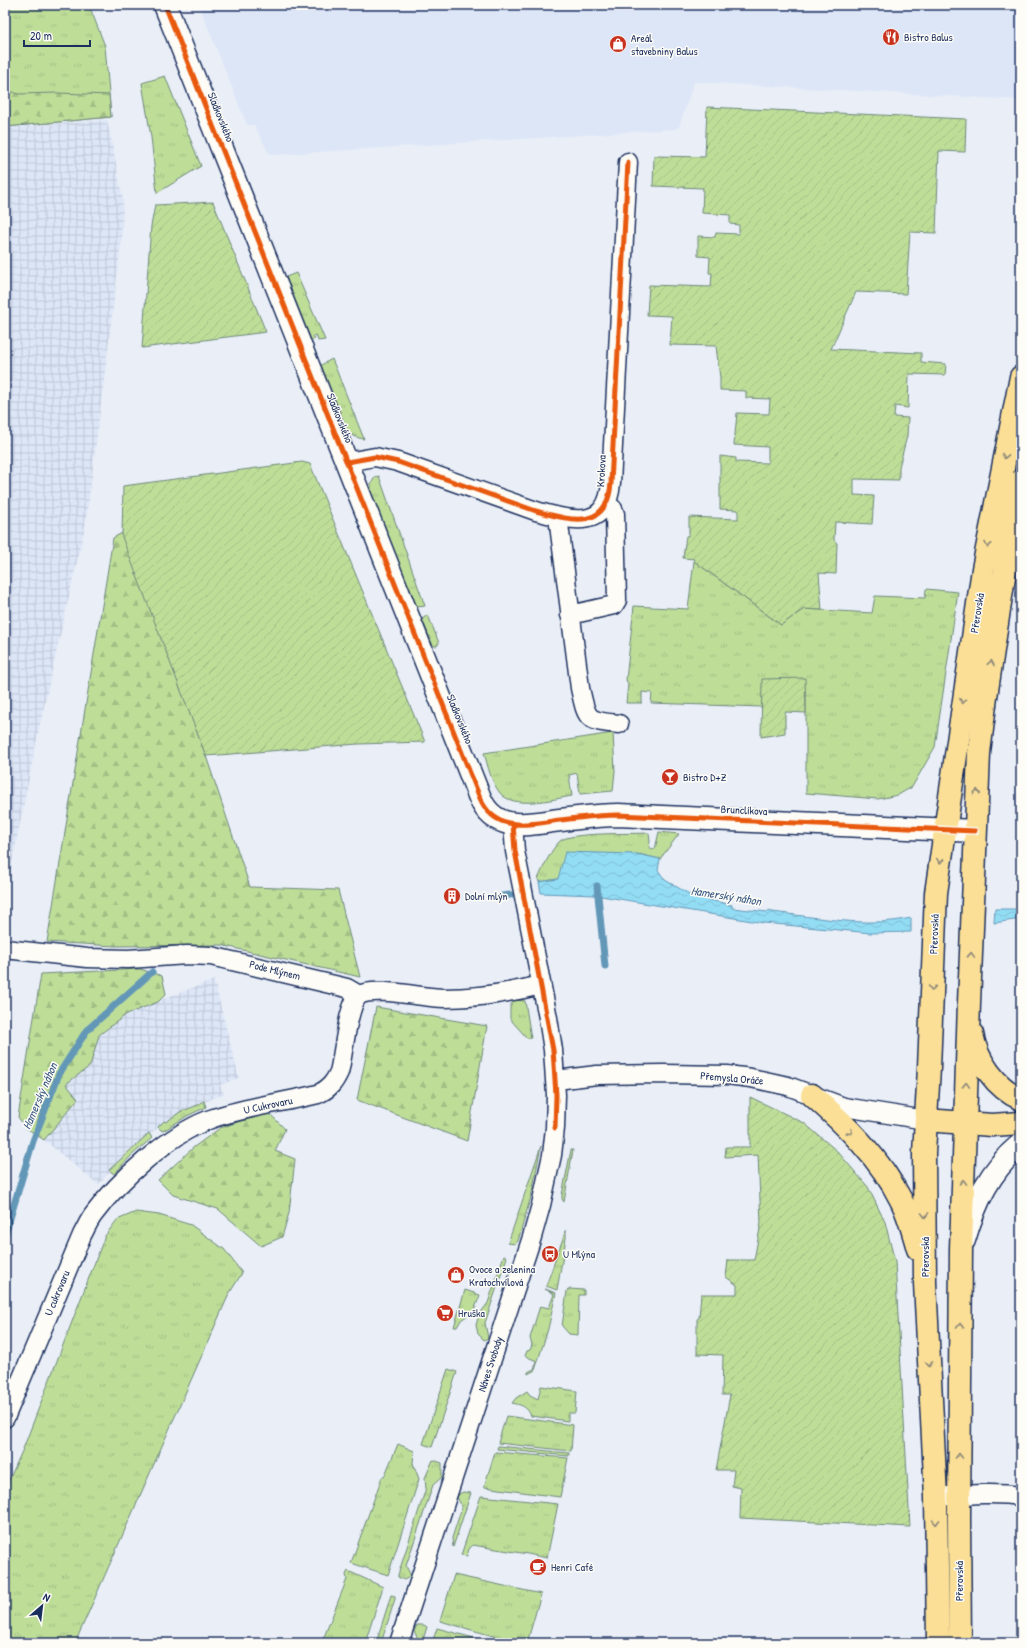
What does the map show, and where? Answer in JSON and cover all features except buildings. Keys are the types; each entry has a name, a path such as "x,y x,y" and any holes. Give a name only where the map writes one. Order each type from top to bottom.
{"main road":[{"name":"Přerovská","path":"960,1643 959,1495 961,1249 975,831 981,739 1011,508 1021,377"},
{"name":"Přerovská","path":"938,1643 936,1497 925,1283 924,1153 936,893 974,629 1011,508 1021,481"},
{"path":"969,1003 974,1041 979,1056 989,1072 1001,1086 1009,1093 1021,1099"},
{"path":"812,1095 863,1145 890,1179 910,1220 925,1283"},
{"path":"926,1120 992,1125 1021,1123"}],"street":[{"name":"Sladkovského","path":"165,5 483,805 490,813 503,822 513,824"},
{"name":"Krokova","path":"607,504 610,496 611,483 628,162"},
{"path":"347,462 374,457 398,462 536,511 558,517 586,519 595,517 607,504 613,509 615,514 617,600 614,605 570,615"},
{"path":"558,517 580,688 584,705 588,716 596,722 619,724"},
{"name":"Brunclíkova","path":"513,824 529,825 600,815 618,815 975,831"},
{"name":"Náves Svobody","path":"399,1643 541,1205 552,1155 555,1128 556,1080 553,1050 515,851 513,824"},
{"name":"Pode Mlýnem","path":"5,949 87,958 128,959 211,956 347,988 359,995"},
{"path":"359,995 364,992 382,991 443,998 475,996 526,989 541,985"},
{"name":"U Cukrovaru","path":"126,1179 173,1139 191,1127 227,1114 302,1098 324,1091 335,1081 339,1072 351,1009 355,998 359,995"},
{"name":"Přemysla Oráče","path":"556,1080 597,1075 727,1075 775,1083 858,1110 926,1120"},
{"path":"961,1249 969,1222 982,1191 1005,1158 1021,1144"},
{"name":"U cukrovaru","path":"5,1418 82,1234 94,1214 126,1179"},
{"path":"936,1497 999,1494 1021,1496"}],"shaded area":[{"name":"Areál stavebniny Balus","path":"199,5 1021,5 1021,100 694,82 679,127 675,129 274,155 268,152 254,125 247,125"},
{"path":"107,120 123,199 122,237 86,522 40,724 5,898 5,128"},
{"path":"214,980 239,1078 220,1085 224,1094 180,1112 129,1150 98,1185 44,1140 79,1099 66,1084 79,1052 127,1014"}],"green space":[{"path":"5,5 89,5 105,46 111,117 5,127"},
{"path":"165,76 201,166 157,193 151,137 142,83"},
{"path":"5,89 18,94 58,93 109,95 111,117 5,127"},
{"path":"707,107 966,119 965,152 939,151 936,233 910,232 906,294 856,292 831,349 921,353 921,362 946,364 945,375 909,374 908,408 895,406 894,417 908,418 907,436 899,467 899,480 854,479 854,495 874,496 872,524 835,522 834,540 837,543 836,574 819,573 822,610 804,609 781,625 694,561 694,559 683,558 686,536 689,535 689,517 738,519 738,510 720,509 720,456 736,458 736,462 768,463 768,447 734,445 737,413 769,414 770,399 746,398 746,391 720,390 716,346 670,345 672,316 647,315 649,285 711,287 712,273 709,273 710,257 698,256 698,236 715,237 716,233 739,234 739,225 730,224 730,215 702,213 703,188 653,186 654,156 705,157"},
{"path":"213,202 266,332 142,348 151,226 155,205"},
{"path":"296,273 325,340 318,341 316,335 313,336 315,339 311,340 286,277"},
{"path":"332,359 364,439 352,435 346,430 321,365"},
{"path":"302,462 310,464 425,742 358,744 206,756 122,537 123,486"},
{"path":"379,476 425,606 418,607 416,605 371,494 371,484 375,477"},
{"path":"122,533 206,756 250,887 338,890 360,977 221,945 115,946 47,942 113,538"},
{"path":"694,561 781,625 804,609 872,613 875,596 925,598 926,589 958,592 935,747 912,787 898,795 878,799 806,793 806,695 761,707 651,703 652,693 642,692 642,703 626,703 628,684 626,680 634,606 688,609"},
{"path":"428,615 439,643 437,646 433,646 422,619"},
{"path":"805,678 806,713 785,712 785,733 761,737 762,679"},
{"path":"613,733 615,771 613,791 580,794 577,773 569,775 572,796 534,802 514,801 506,798 497,789 490,774 484,753"},
{"path":"659,832 679,834 660,859 637,854 558,879 539,882 538,879 550,854 560,841 566,838 602,834 649,833 649,848 655,849"},
{"path":"140,969 162,976 166,994 158,1002 127,1014 99,1035 90,1066 66,1084 78,1099 44,1140 25,1127 18,1117 41,974"},
{"path":"514,1000 525,1001 531,1038 527,1038 510,1019 510,1006"},
{"path":"376,1007 487,1026 467,1141 357,1100"},
{"path":"750,1097 804,1123 838,1152 868,1187 885,1222 895,1262 910,1527 740,1518 741,1488 732,1486 734,1470 716,1470 730,1395 722,1395 723,1355 697,1354 697,1319 699,1318 701,1294 737,1294 737,1285 726,1277 728,1260 754,1260 761,1223 758,1155 725,1157 726,1147 750,1147"},
{"path":"204,1101 206,1107 187,1116 165,1130 162,1131 158,1127 164,1121 166,1122 180,1112"},
{"path":"268,1112 285,1129 275,1151 295,1159 289,1213 282,1237 261,1246 218,1209 173,1195 158,1180 194,1147 220,1128"},
{"path":"149,1133 152,1138 132,1155 114,1174 109,1170"},
{"path":"541,1146 532,1193 518,1241 515,1244 508,1243"},
{"path":"571,1150 573,1150 564,1202 562,1195"},
{"path":"136,1212 159,1215 191,1225 224,1249 242,1273 229,1294 75,1643 5,1643 5,1489 23,1449 105,1236 117,1220"},
{"path":"566,1230 566,1238 557,1290 546,1286"},
{"path":"504,1255 507,1257 485,1323 488,1338 484,1340 478,1334 476,1325 479,1315 488,1303"},
{"path":"545,1289 556,1293 548,1329 535,1370 528,1374 528,1372 534,1369 537,1361 525,1356 532,1345 530,1338 540,1306 549,1308 554,1294"},
{"path":"570,1289 584,1290 584,1295 579,1295 578,1335 569,1334 562,1326 567,1291"},
{"path":"465,1290 480,1295 474,1311 461,1320 457,1327 454,1327"},
{"path":"448,1369 457,1372 432,1447 423,1444"},
{"path":"541,1386 577,1391 575,1413 568,1413 568,1421 531,1416 526,1408 512,1403 516,1398 527,1391 530,1395 538,1399"},
{"path":"506,1416 573,1425 571,1451 498,1443"},
{"path":"398,1444 414,1451 413,1463 419,1479 388,1575 351,1563 382,1477 384,1477"},
{"path":"498,1446 569,1453 569,1456 497,1449"},
{"path":"495,1452 568,1458 560,1497 484,1487"},
{"path":"433,1460 442,1463 442,1477 433,1485 406,1566 411,1576 404,1580 398,1577 398,1575 426,1488 425,1478"},
{"path":"463,1492 471,1493 453,1547 452,1538 462,1507 457,1497"},
{"path":"481,1496 558,1504 547,1558 473,1545 469,1549 467,1556 461,1555"},
{"path":"348,1571 383,1587 365,1643 323,1643 322,1642 347,1579 346,1575"},
{"path":"454,1575 541,1594 527,1643 511,1641 440,1621"},
{"path":"391,1595 395,1596 395,1599 381,1643 376,1643"},
{"path":"417,1625 424,1625 427,1627 422,1643 417,1643 418,1639 414,1631"},
{"path":"437,1628 492,1643 432,1643"}],"water":[{"path":"565,852 637,854 660,859 658,870 665,880 691,895 732,905 732,908 768,912 769,910 772,912 824,919 859,922 894,921 911,918 911,932 871,933 764,923 595,895 541,893 539,882 558,879"},
{"path":"995,909 1021,909 1021,919 994,923"}],"waterway":[{"path":"597,886 605,966"},
{"name":"Hamerský náhon","path":"502,896 510,895"},
{"name":"Hamerský náhon","path":"5,1235 33,1141 59,1074 87,1030 152,972"}],"cycle path":[{"path":"165,5 480,798 487,809 495,817 504,822 514,824 618,815 975,831"},
{"path":"347,462 375,457 398,462 536,511 562,517 585,519 594,516 602,509 608,499 611,483 628,162"},
{"path":"513,824 515,851 553,1050 556,1095 555,1128"}],"place":[{"name":"Bistro Balus","path":"891,37"},
{"name":"Areál stavebniny Balus","path":"618,44"},
{"name":"Bistro D+Z","path":"670,777"},
{"name":"Dolní mlýn","path":"452,896"},
{"name":"U Mlýna","path":"550,1254"},
{"name":"Ovoce a zelenina Kratochvílová","path":"456,1275"},
{"name":"Hruška","path":"445,1313"},
{"name":"Henri Café","path":"538,1567"}]}
